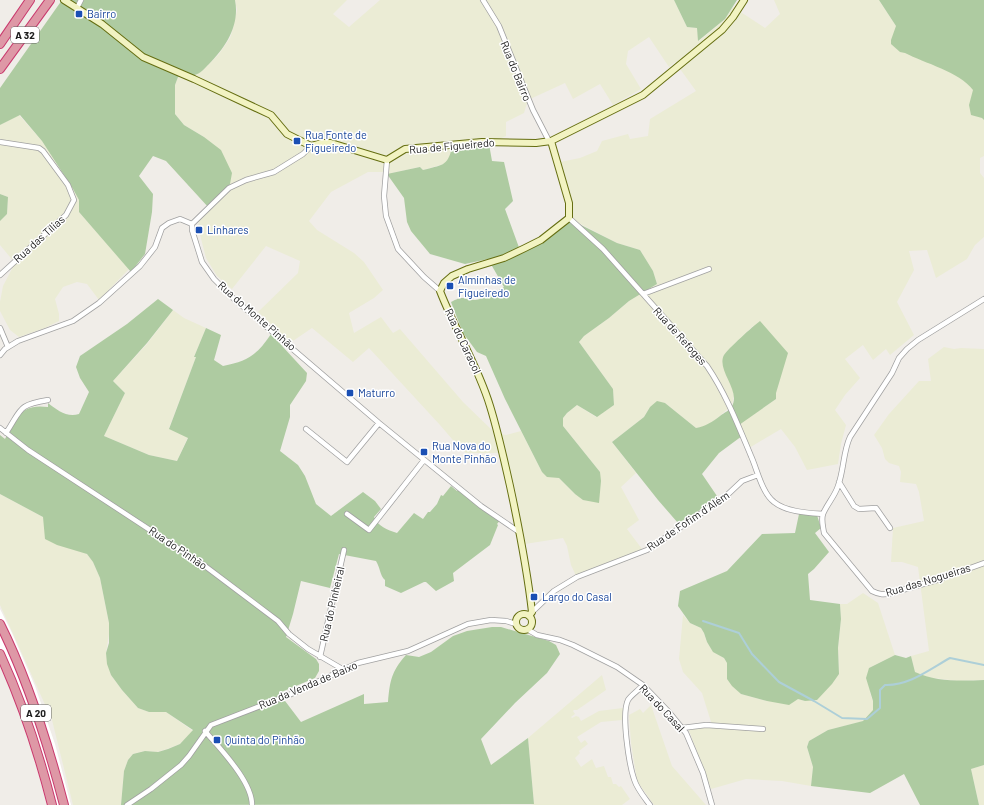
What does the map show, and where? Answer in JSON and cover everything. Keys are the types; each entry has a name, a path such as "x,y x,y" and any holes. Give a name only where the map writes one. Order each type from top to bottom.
{"highway":[{"name":"A 32","path":"0,44 30,0"},
{"name":"A 32","path":"0,69 50,0"},
{"name":"A 20","path":"0,624 22,673 64,805"},
{"name":"A 20","path":"0,654 11,677 40,763 52,805"}],"street":[{"path":"77,8 82,0"},
{"name":"Rua do Bairro","path":"484,0 498,26 533,110 550,141"},
{"name":"Rua de Figueiredo","path":"387,160 405,149 482,142 536,143 550,141 643,95 722,30 744,0"},
{"path":"66,1 102,24 143,57 194,78 271,115 287,134 311,146"},
{"path":"0,355 5,349 18,341 73,321 99,303 140,266 155,247 162,228 169,223 180,219 192,224 229,188 246,180 274,172 303,154 311,146 321,143 331,143 387,160 384,196 386,216 398,248 424,277 440,291 444,283 452,276 468,268 504,258 525,248 541,240 569,218 569,204 550,141"},
{"name":"Rua das Tílias","path":"0,142 39,148 43,151 68,185 74,200 66,215 0,275"},
{"name":"Rua de Refoges","path":"569,218 603,249 707,366 719,384 739,427 758,475"},
{"name":"Rua do Monte Pinhão","path":"192,224 192,230 202,262 214,279 233,298 424,460 481,506 519,532"},
{"path":"643,294 709,269"},
{"name":"Rua do Caracol","path":"440,291 475,367 490,405 500,443 528,575 530,614"},
{"path":"758,475 761,484 774,502 791,511 824,514 832,501 839,482 848,441 892,373 899,358 918,340 984,299"},
{"path":"0,328 8,347"},
{"path":"6,433 16,414 22,408 31,403 48,400"},
{"path":"306,429 347,462 379,423"},
{"name":"Rua do Pinhão","path":"0,428 28,450 205,566 278,621 289,634 320,657 344,670"},
{"path":"347,514 369,530 424,460"},
{"name":"Rua de Fofim d´Além","path":"530,614 554,591 577,577 647,550 725,497 742,481 758,475"},
{"path":"839,482 854,506 860,509 876,508 890,528"},
{"name":"Rua das Nogueiras","path":"824,514 822,522 824,532 872,591 879,594 885,595 937,580 984,563"},
{"name":"Rua do Pinheiral","path":"320,657 344,550"},
{"path":"530,614 532,624 528,630 520,629 516,624 517,619 521,615 530,614"},
{"name":"Rua da Venda de Baixo","path":"127,805 151,789 181,765 211,725 289,695 358,664 408,651 468,624 492,620 506,621 516,624"},
{"name":"Rua do Casal","path":"528,630 537,635 560,640 573,645 617,667 643,686 682,728 693,746 703,773 712,805"},
{"path":"643,686 628,700 625,714 630,760 634,780 650,805"},
{"path":"682,728 706,726 763,729"},
{"path":"205,731 243,779 249,791 252,805"}],"green space":[{"path":"62,0 235,0 235,18 226,43 209,64 200,72 190,76 178,77 175,85 175,114 184,125 204,137 221,150 232,173 230,184 209,208 166,161 153,156 139,176 153,194 152,212 145,254 131,272 79,212 79,200 73,189 42,141 20,115 0,125 0,88"},
{"path":"235,0 347,0 333,14 349,27 380,0 674,0 687,27 697,28 699,41 725,19 733,7 765,28 780,14 774,0 879,0 896,26 928,57 973,77 984,119 984,156 980,158 980,173 984,178 984,237 975,245 967,259 936,278 927,250 909,251 914,270 897,302 914,335 890,355 886,349 873,360 863,345 845,359 860,378 845,395 835,410 846,425 838,464 807,470 795,447 781,429 749,448 738,425 776,399 776,393 753,326 724,355 734,395 732,405 713,422 705,427 696,428 665,403 650,407 644,417 612,442 636,473 621,487 639,520 627,529 645,553 614,566 577,578 571,565 567,546 563,538 525,544 505,453 466,453 369,348 353,362 312,328 284,347 271,334 271,324 258,312 298,273 300,261 266,246 232,289 217,276 206,258 198,227 199,221 209,208 204,137 184,125 175,114 175,85 178,77 195,75 203,70 219,54 230,38 237,10","holes":["649,37 669,67 675,62 696,91 650,119 648,136 630,139 628,134 602,141 597,151 580,158 560,162 573,220 617,243 640,250 653,271 657,284 629,301 584,336 579,342 613,389 614,405 596,417 577,405 563,418 563,426 600,472 575,494 559,478 542,472 521,431 506,435 494,432 463,402 400,329 393,333 381,317 354,333 349,313 374,298 383,290 364,262 354,253 317,230 309,221 331,192 368,172 386,172 387,174 420,167 423,170 444,164 450,159 506,136 506,122 524,113 528,100 565,83 573,99 600,84 613,105 641,89 626,64 628,51"]},
{"path":"674,0 737,0 725,19 698,41 697,28 687,27"},
{"path":"879,0 984,0 984,120 971,115 969,105 973,90 960,78 941,68 900,52 891,44 896,26"},
{"path":"19,115 42,141 73,189 79,200 79,212 129,269 99,300 87,284 77,282 63,287 55,299 59,314 59,321 45,328 19,337 10,330 0,311 3,286 15,263 0,245 0,221 7,214 8,197 0,194 0,125"},
{"path":"489,144 492,161 504,162 513,201 505,209 521,253 559,221 569,219 617,243 640,250 653,271 657,284 629,301 584,336 579,342 613,389 614,405 597,417 577,405 563,418 563,426 600,472 601,481 599,503 583,500 559,478 547,477 542,472 505,399 486,356 477,352 463,333 451,302 461,298 475,300 482,299 504,287 488,259 465,264 430,254 411,231 407,222 404,198 387,174 420,167 423,170 439,166 446,162 452,147"},
{"path":"0,194 8,197 7,214 0,221"},
{"path":"158,299 173,310 147,343 113,381 125,393 104,436 149,455 177,461 188,438 169,429 196,357 194,357 206,328 221,335 214,360 223,366 239,362 251,356 261,347 271,334 307,373 306,381 290,405 290,417 280,451 298,465 305,476 316,504 331,516 363,492 375,501 381,509 374,517 378,523 386,529 397,533 414,513 423,519 437,504 441,495 443,496 451,486 457,491 460,489 501,519 497,524 498,525 490,545 453,573 454,581 436,591 424,582 401,593 385,586 385,580 376,561 339,554 330,588 301,581 286,637 316,659 319,664 319,671 315,678 279,693 301,722 364,694 364,704 388,702 392,677 406,655 419,657 431,652 453,636 467,631 501,627 549,641 556,645 560,654 547,673 515,703 481,739 491,765 528,738 534,804 121,805 124,771 128,760 133,754 145,751 158,752 168,749 180,744 193,730 166,712 149,712 138,708 111,675 107,664 106,653 109,643 109,623 100,578 93,562 87,554 57,545 45,539 43,517 0,494 0,435 5,439 16,419 25,410 39,406 48,407 48,403 66,414 79,414 89,392 80,378 76,367 80,356 127,324"},
{"path":"173,310 184,318 206,328 169,428 188,437 177,461 149,455 104,436 125,393 113,381 147,344"},
{"path":"760,321 788,353 776,393 776,399 739,425 742,436 719,453 702,474 717,496 696,513 678,523 612,442 644,417 650,407 657,401 665,403 696,428 709,424 728,410 732,406 734,400 731,387 723,367 722,361 724,355"},
{"path":"944,347 954,349 984,349 984,680 958,681 925,677 915,672 911,656 929,651 918,567 902,562 891,562 893,528 924,521 919,492 916,484 900,482 901,472 899,466 889,463 885,459 882,448 874,435 889,414 919,381 931,381 928,359"},
{"path":"0,494 43,517 45,527 87,554 93,562 100,578 109,623 106,653 111,675 138,708 149,712 166,712 193,731 180,744 167,749 157,752 145,751 133,754 128,760 124,771 121,805 73,805 52,720 0,605"},
{"path":"799,514 817,515 821,528 815,533 829,552 808,574 810,600 840,604 841,619 838,648 839,674 817,700 805,701 798,699 789,705 741,694 732,686 727,679 727,663 724,658 713,652 701,628 690,623 678,606 680,591 727,571 762,534 795,533"},
{"path":"863,593 878,603 895,655 869,668 870,693 873,701 873,710 864,721 828,730 809,741 807,747 813,767 811,786 782,781 746,779 711,789 688,728 712,725 702,693 683,672 679,659 683,615 690,623 701,628 713,651 724,658 727,663 727,679 741,694 767,701 798,699 805,701 839,674 838,648 841,619 840,604 847,604"},
{"path":"895,655 906,658 911,656 915,672 931,678 958,681 984,680 984,765 971,769 979,805 920,805 904,774 870,793 811,786 813,767 807,747 809,741 828,730 863,721 873,710 873,701 866,678 869,668"},
{"path":"602,675 606,690 577,710 574,710 573,711 575,714 571,717 579,717 581,721 599,711 623,708 622,720 601,722 577,737 581,743 585,740 588,744 579,751 580,753 575,758 581,767 592,759 596,768 604,766 608,777 611,777 613,784 616,784 619,787 621,786 630,799 622,805 531,805 534,804 528,738"},
{"path":"651,705 672,766 706,805 654,805 637,781 631,743 629,715 640,709 643,713"},
{"path":"984,765 984,805 979,805 971,769"}],"pier":[{"path":"0,609 35,686 55,744 71,805 47,805 33,754 13,695 0,666"}],"waterway":[{"path":"703,621 739,633 752,654 779,682 842,718 867,719 880,708 880,690 885,685 894,685 911,680 950,658 984,665"}],"place":[{"name":"Bairro","path":"79,14"},
{"name":"Rua Fonte de Figueiredo","path":"297,141"},
{"name":"Linhares","path":"199,230"},
{"name":"Alminhas de Figueiredo","path":"450,286"},
{"name":"Maturro","path":"350,393"},
{"name":"Rua Nova do Monte Pinhão","path":"424,452"},
{"name":"Largo do Casal","path":"534,597"},
{"name":"Quinta do Pinhão","path":"217,740"}]}
